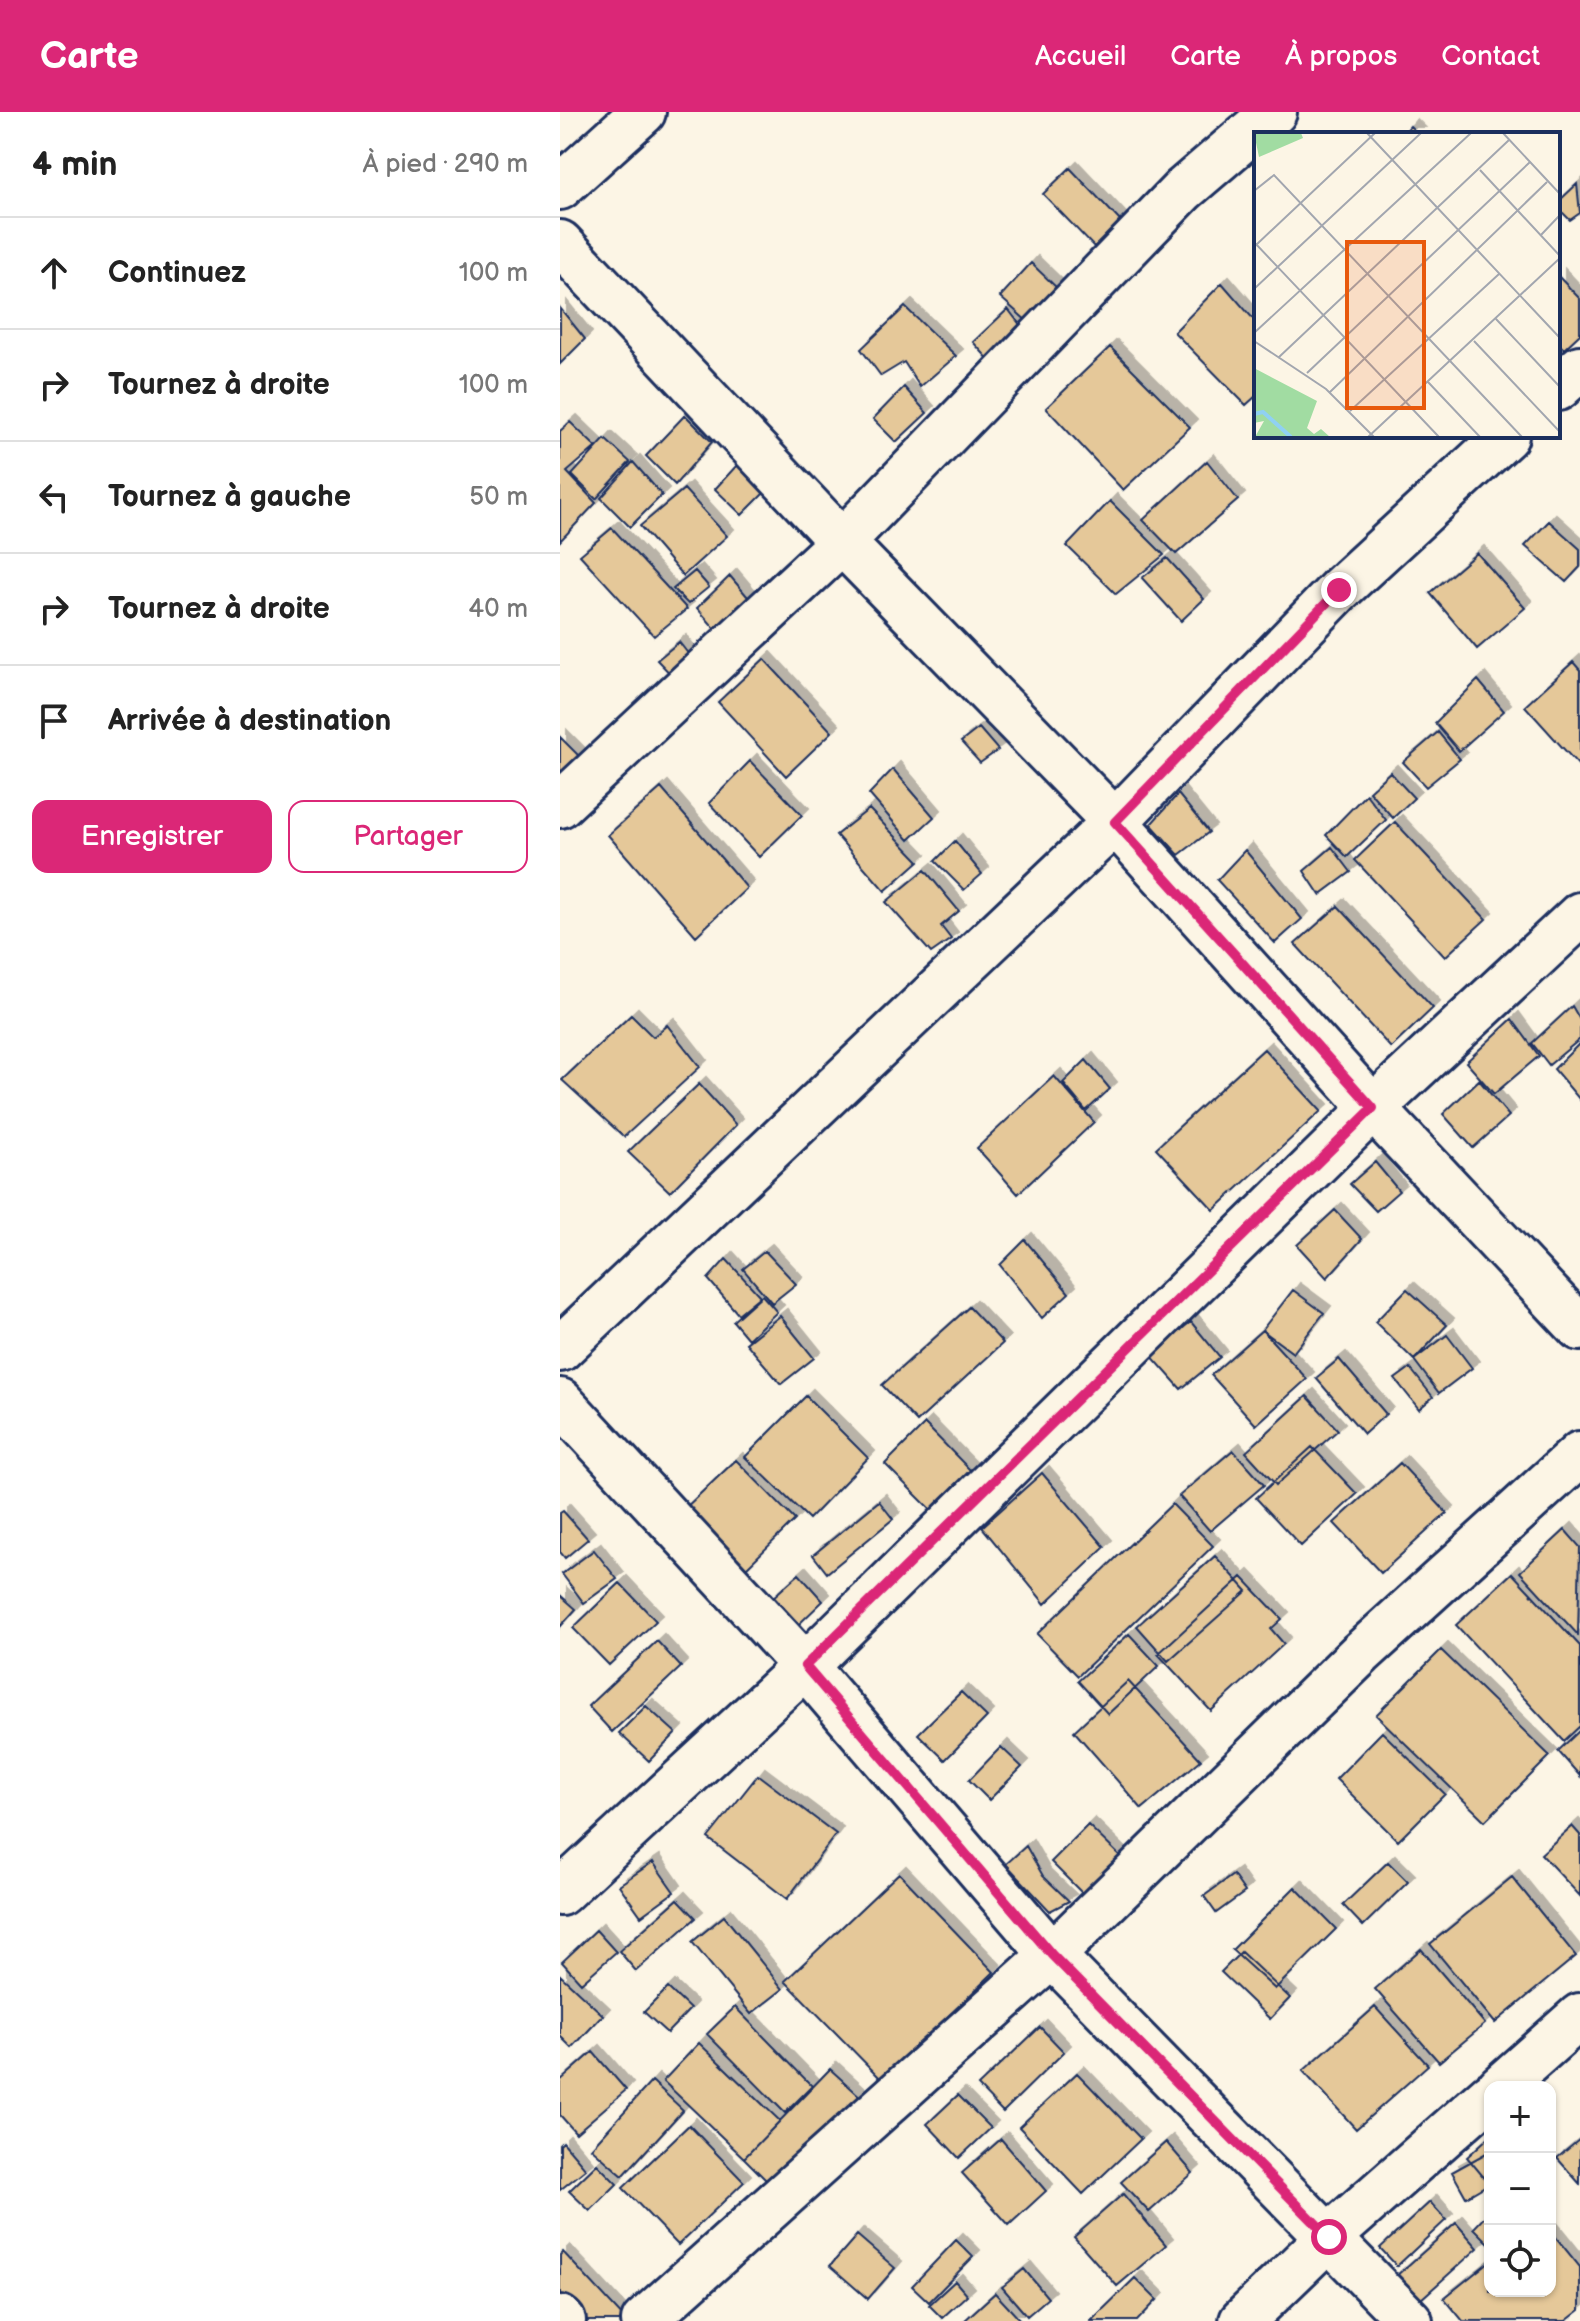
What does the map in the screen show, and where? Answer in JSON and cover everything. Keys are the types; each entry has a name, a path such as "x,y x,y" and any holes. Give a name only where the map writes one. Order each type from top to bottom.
{"street":[{"path":"560,187 643,112"},
{"path":"560,805 842,542 1183,190 1274,112"},
{"path":"560,243 842,542 1115,822 1373,1108 1580,1328"},
{"path":"1560,386 1580,368"},
{"path":"560,1349 1115,822 1339,590 1504,438"},
{"path":"560,1893 805,1666 1373,1108 1580,915"},
{"path":"560,1401 805,1666 1052,1955 1410,2321"},
{"path":"644,2321 1052,1955 1361,1653 1580,1454"},
{"path":"1507,2081 1580,2016"},
{"path":"1242,2321 1329,2237 1484,2100"}],"building":[{"path":"1070,168 1122,223 1094,247 1043,194"},
{"path":"1577,184 1580,213 1570,220 1560,210 1560,200"},
{"path":"1031,263 1058,289 1028,322 1000,297"},
{"path":"1560,278 1580,299 1580,334 1564,349 1560,345"},
{"path":"1222,283 1254,320 1254,398 1246,405 1174,332"},
{"path":"905,307 956,356 920,387 904,362 881,376 861,349"},
{"path":"560,308 585,339 560,364"},
{"path":"1008,309 1024,330 991,362 973,342"},
{"path":"1110,347 1190,427 1123,490 1046,408"},
{"path":"904,387 927,413 896,442 873,419"},
{"path":"685,415 712,442 675,485 646,456"},
{"path":"570,422 596,447 567,472 596,503 560,541 560,431"},
{"path":"605,439 630,462 596,499 572,475"},
{"path":"1207,461 1238,500 1176,554 1143,520"},
{"path":"633,462 662,495 630,527 601,498"},
{"path":"738,464 765,492 742,515 715,489"},
{"path":"684,489 727,536 683,576 640,526"},
{"path":"1110,501 1164,555 1116,594 1067,546"},
{"path":"1549,521 1580,549 1580,567 1566,582 1525,546"},
{"path":"612,528 687,609 654,636 580,555"},
{"path":"1477,553 1525,608 1477,649 1430,593"},
{"path":"1167,558 1204,599 1181,621 1142,578"},
{"path":"695,571 709,587 688,604 673,589"},
{"path":"730,576 753,603 718,632 697,608"},
{"path":"679,642 700,669 680,684 657,660"},
{"path":"764,659 832,732 786,776 718,702"},
{"path":"1573,662 1580,670 1580,767 1525,706"},
{"path":"1478,680 1504,711 1459,751 1435,723"},
{"path":"979,728 998,750 980,763 961,742"},
{"path":"1438,732 1460,759 1426,787 1403,762"},
{"path":"560,737 579,756 560,777"},
{"path":"750,761 802,815 759,857 709,803"},
{"path":"893,769 934,817 909,840 869,794"},
{"path":"1390,772 1414,798 1393,818 1369,791"},
{"path":"661,788 747,888 696,936 608,835"},
{"path":"1178,794 1209,832 1179,855 1151,824"},
{"path":"1366,794 1386,820 1347,857 1326,835"},
{"path":"869,809 919,861 885,891 836,835"},
{"path":"1395,822 1486,919 1445,957 1355,860"},
{"path":"955,841 982,874 964,890 935,861"},
{"path":"1332,847 1351,872 1320,895 1304,871"},
{"path":"1245,850 1302,919 1275,943 1217,880"},
{"path":"925,870 959,911 941,926 951,939 931,953 886,902"},
{"path":"1338,906 1433,1008 1391,1048 1295,944"},
{"path":"1572,1006 1580,1020 1580,1039 1549,1065 1532,1043"},
{"path":"631,1015 653,1037 667,1025 700,1067 624,1137 562,1080"},
{"path":"1512,1019 1539,1056 1494,1094 1466,1062"},
{"path":"1580,1043 1580,1100 1554,1069"},
{"path":"1264,1049 1321,1111 1214,1210 1156,1148"},
{"path":"1086,1060 1110,1089 1086,1111 1063,1083"},
{"path":"1054,1076 1094,1122 1018,1194 977,1148"},
{"path":"1479,1080 1509,1116 1473,1148 1443,1114"},
{"path":"699,1084 736,1125 670,1192 628,1152"},
{"path":"1375,1162 1399,1191 1376,1211 1350,1184"},
{"path":"1335,1210 1362,1239 1327,1278 1297,1245"},
{"path":"1025,1240 1069,1293 1042,1318 1000,1265"},
{"path":"765,1251 796,1284 772,1303 743,1269"},
{"path":"726,1259 760,1296 738,1314 708,1279"},
{"path":"1407,1289 1447,1325 1414,1360 1375,1322"},
{"path":"1293,1290 1324,1313 1293,1353 1262,1330"},
{"path":"762,1295 777,1312 748,1339 733,1321"},
{"path":"969,1307 1003,1343 917,1422 882,1385"},
{"path":"780,1316 814,1358 781,1384 746,1343"},
{"path":"1191,1322 1220,1357 1181,1389 1148,1352"},
{"path":"1262,1330 1307,1379 1256,1425 1211,1375"},
{"path":"1447,1335 1472,1368 1439,1393 1414,1360"},
{"path":"1339,1359 1386,1414 1364,1434 1316,1378"},
{"path":"1410,1368 1433,1397 1419,1409 1395,1379"},
{"path":"806,1396 868,1458 809,1519 745,1457"},
{"path":"1307,1396 1338,1430 1276,1485 1246,1452"},
{"path":"925,1424 972,1472 932,1511 885,1464"},
{"path":"1312,1447 1357,1494 1301,1546 1256,1498"},
{"path":"1233,1450 1264,1485 1210,1531 1179,1496"},
{"path":"736,1460 795,1520 742,1572 682,1511"},
{"path":"1400,1463 1447,1513 1381,1573 1334,1523"},
{"path":"1042,1473 1105,1547 1045,1604 982,1527"},
{"path":"879,1501 893,1519 827,1573 813,1555"},
{"path":"1172,1504 1213,1546 1078,1676 1037,1634"},
{"path":"563,1511 588,1539 565,1558 560,1552 560,1513"},
{"path":"1565,1530 1580,1547 1578,1635 1520,1572"},
{"path":"594,1550 617,1579 584,1603 562,1574"},
{"path":"1215,1556 1247,1591 1168,1661 1137,1626"},
{"path":"1512,1573 1580,1646 1580,1726 1564,1741 1456,1625"},
{"path":"799,1574 823,1601 797,1626 772,1598"},
{"path":"1242,1577 1282,1619 1271,1629 1284,1644 1211,1711 1158,1654"},
{"path":"620,1583 656,1621 609,1665 573,1628"},
{"path":"560,1595 576,1609 560,1627"},
{"path":"1129,1634 1159,1666 1108,1714 1078,1681"},
{"path":"657,1641 681,1667 612,1732 588,1706"},
{"path":"1441,1650 1550,1756 1485,1821 1376,1715"},
{"path":"1128,1681 1201,1760 1142,1809 1074,1731"},
{"path":"961,1692 987,1717 945,1760 918,1734"},
{"path":"646,1706 676,1733 649,1761 619,1733"},
{"path":"1580,1730 1580,1776 1558,1751"},
{"path":"1382,1732 1445,1794 1398,1841 1336,1779"},
{"path":"1001,1747 1022,1767 989,1800 969,1780"},
{"path":"758,1775 836,1834 787,1899 708,1838"},
{"path":"1088,1825 1121,1857 1084,1895 1051,1862"},
{"path":"1572,1826 1580,1835 1580,1896 1541,1854"},
{"path":"1026,1846 1043,1876 1069,1901 1050,1911 1006,1864"},
{"path":"653,1862 674,1892 641,1916 619,1885"},
{"path":"1388,1862 1408,1882 1363,1926 1343,1905"},
{"path":"899,1873 994,1972 882,2080 785,1981"},
{"path":"1233,1875 1245,1892 1216,1913 1204,1896"},
{"path":"1512,1877 1576,1956 1495,2023 1430,1944"},
{"path":"1295,1887 1336,1929 1275,1989 1232,1950"},
{"path":"678,1899 696,1918 636,1971 619,1951"},
{"path":"724,1916 783,1989 751,2014 692,1942"},
{"path":"596,1930 616,1952 581,1983 562,1962"},
{"path":"1421,1949 1485,2024 1439,2062 1375,1989"},
{"path":"1241,1952 1290,1998 1270,2019 1221,1972"},
{"path":"560,1975 603,2015 572,2048 560,2036"},
{"path":"668,1988 690,2009 667,2033 644,2012"},
{"path":"735,2007 812,2086 785,2113 707,2034"},
{"path":"1375,2007 1428,2065 1356,2129 1303,2071"},
{"path":"1040,2027 1064,2052 1003,2112 978,2086"},
{"path":"699,2043 780,2121 744,2158 663,2081"},
{"path":"593,2052 626,2090 576,2133 560,2115 560,2081"},
{"path":"830,2069 863,2099 776,2190 744,2158"},
{"path":"1077,2073 1141,2139 1083,2194 1019,2127"},
{"path":"652,2081 683,2110 623,2176 591,2148"},
{"path":"958,2095 991,2128 959,2158 927,2124"},
{"path":"689,2125 744,2182 678,2245 623,2188"},
{"path":"1001,2139 1046,2191 1009,2225 962,2173"},
{"path":"1580,2139 1580,2184 1557,2158"},
{"path":"1484,2141 1484,2178 1467,2157"},
{"path":"563,2142 586,2169 560,2190 560,2145"},
{"path":"1166,2142 1193,2173 1149,2212 1121,2182"},
{"path":"1484,2154 1484,2186 1466,2197 1452,2172"},
{"path":"597,2164 617,2184 590,2211 569,2191"},
{"path":"1123,2194 1166,2245 1117,2286 1074,2237"},
{"path":"1430,2202 1446,2220 1397,2266 1380,2248"},
{"path":"1484,2217 1484,2238 1474,2228"},
{"path":"1456,2223 1478,2248 1410,2309 1387,2284"},
{"path":"857,2235 895,2268 868,2299 830,2266"},
{"path":"1556,2237 1580,2267 1580,2310 1566,2321 1463,2321 1444,2298 1484,2266 1484,2297 1556,2297"},
{"path":"956,2240 973,2257 929,2302 912,2286"},
{"path":"563,2252 625,2321 574,2321 560,2306 560,2255"},
{"path":"1024,2269 1048,2298 1027,2316 1002,2287"},
{"path":"1135,2278 1157,2300 1137,2321 1091,2321"},
{"path":"955,2281 967,2295 942,2318 929,2305"},
{"path":"995,2293 1021,2321 964,2321"}],"route":[{"path":"1329,2237 1052,1955 805,1666 1373,1108 1115,822 1339,590"}]}
